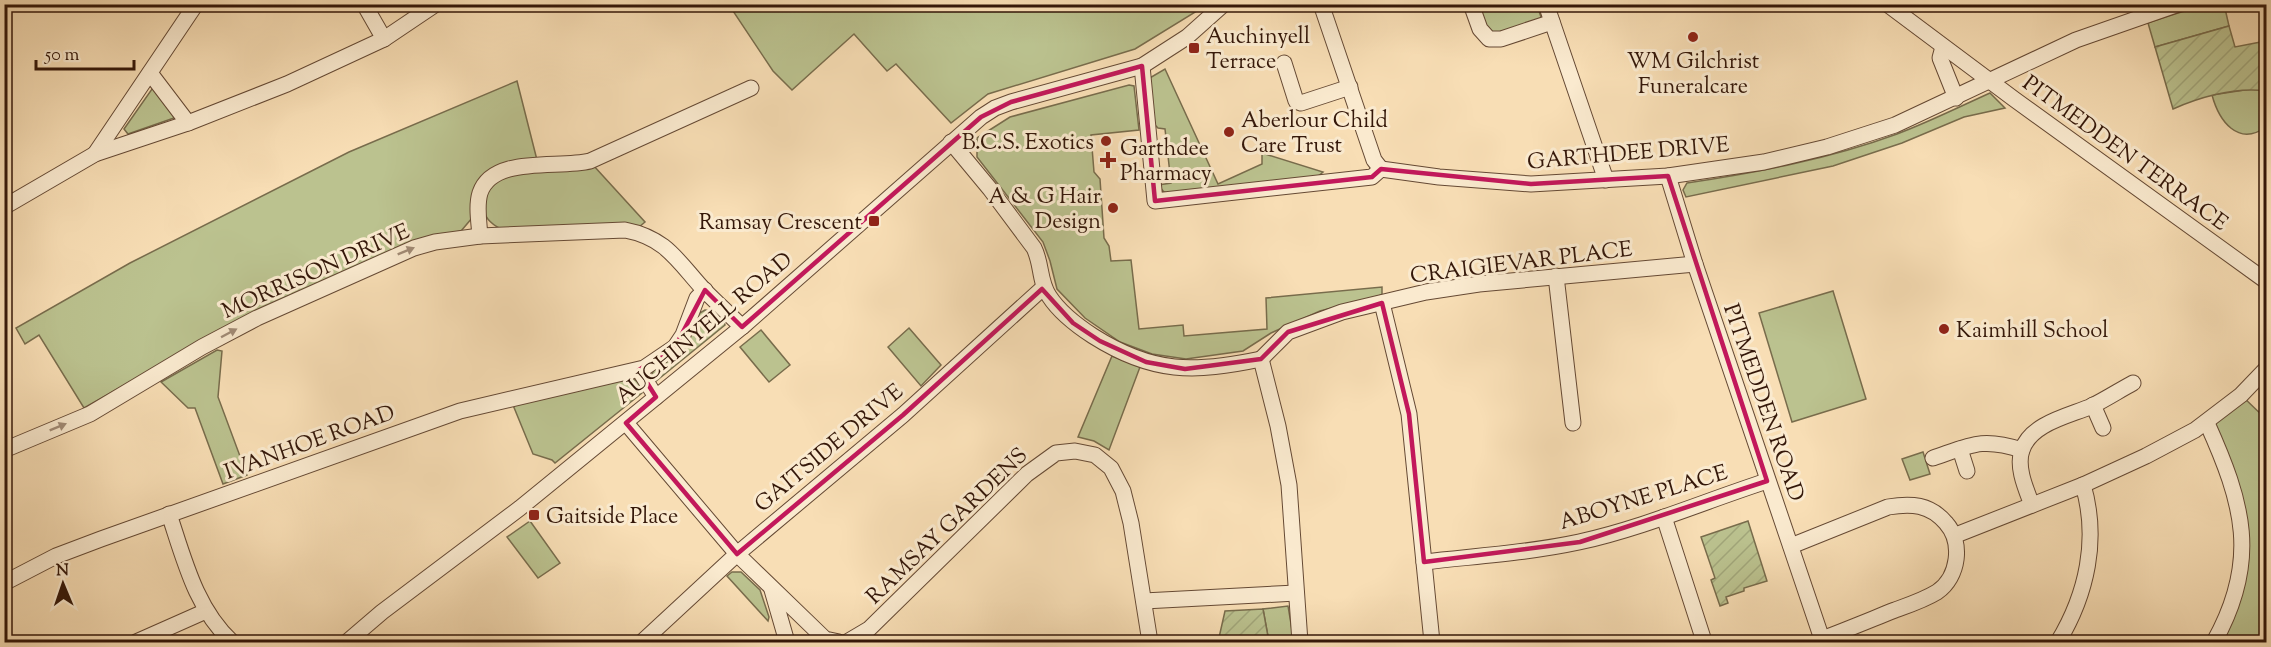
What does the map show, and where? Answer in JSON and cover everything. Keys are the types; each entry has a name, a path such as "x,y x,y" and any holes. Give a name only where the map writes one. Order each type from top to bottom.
{"street":[{"path":"95,154 196,4"},
{"path":"364,4 384,39"},
{"path":"4,207 95,154 188,123 287,84 384,39 436,4"},
{"name":"AUCHINYELL ROAD","path":"347,642 382,612 520,508 626,423 742,327 951,142 995,108 1142,66 1187,37 1224,4"},
{"path":"1321,4 1374,160 1382,169"},
{"path":"1471,4 1480,29 1489,39 1502,39 1552,22"},
{"path":"1546,4 1606,180"},
{"name":"GARTHDEE DRIVE","path":"1142,66 1155,201 1372,177 1382,169 1439,177 1531,184 1606,180 1668,176 1764,162 1827,147 1895,125 2076,40 2179,4"},
{"name":"PITMEDDEN TERRACE","path":"1888,5 2266,281"},
{"path":"1943,47 1940,58 1956,98"},
{"path":"1284,63 1296,101 1301,104 1350,87"},
{"path":"150,73 188,123"},
{"path":"480,236 478,209 480,194 488,179 502,170 516,166 574,165 590,161 751,88"},
{"path":"951,142 1034,248 1044,287 1049,297 1073,324 1121,352 1146,362 1172,368 1202,368 1261,359 1278,426 1289,485 1300,642"},
{"name":"PITMEDDEN ROAD","path":"1668,176 1695,264 1822,641"},
{"name":"MORRISON DRIVE","path":"4,450 90,414 202,347 257,318 385,260 435,242 480,236 625,230 639,233 671,251 705,291 742,327"},
{"name":"CRAIGIEVAR PLACE","path":"1261,359 1288,332 1342,312 1426,292 1479,284 1695,264"},
{"path":"1556,276 1573,423"},
{"name":"GAITSIDE DRIVE","path":"642,642 737,554 903,415 1044,287"},
{"name":"IVANHOE ROAD","path":"4,583 56,556 460,411 639,370 663,357 675,347 683,335 698,298 705,291"},
{"path":"1382,303 1409,414 1432,642"},
{"path":"1956,535 2084,484 2146,456 2207,423 2241,395 2266,369"},
{"path":"639,370 656,397"},
{"path":"2032,505 2024,484 2022,450 2034,434 2049,423 2093,405 2133,382"},
{"path":"2093,405 2103,428"},
{"path":"626,423 737,554 825,639 839,642"},
{"path":"2207,423 2227,466 2237,500 2242,523 2243,546 2242,565 2232,603 2214,642"},
{"path":"1933,458 1980,442 2000,443 2022,450"},
{"path":"1960,449 1967,471"},
{"name":"RAMSAY GARDENS","path":"847,642 869,629 1027,474 1056,453 1084,451 1095,454 1111,468 1123,491 1150,642"},
{"name":"ABOYNE PLACE","path":"1424,562 1542,549 1580,542 1664,517 1767,481"},
{"path":"2058,642 2079,602 2088,570 2089,508 2084,484"},
{"path":"1791,546 1888,507 1903,504 1918,504 1937,513 1956,535 1956,558 1953,571 1938,591 1822,641"},
{"path":"169,514 185,563 206,611 232,642"},
{"path":"1664,517 1704,641"},
{"path":"771,588 787,642"},
{"path":"1144,601 1296,593"},
{"path":"136,642 206,611"}],"highlighted area":[{"path":"1142,66 1155,201 1372,177 1381,169 1531,184 1668,176 1767,481 1580,542 1424,562 1409,414 1382,303 1288,332 1261,359 1185,369 1146,362 1100,341 1073,323 1042,289 903,415 737,554 626,423 656,397 639,370 675,347 705,290 742,327 981,117 1011,102"}],"green space":[{"path":"743,4 1203,5 1135,49 988,94 951,123 896,64 887,71 854,34 792,90 773,71 731,8"},
{"path":"2224,4 2229,26 2155,47 2148,23 2195,8"},
{"path":"1475,5 1537,5 1542,20 1495,33 1487,30"},
{"path":"2229,26 2235,47 2266,41 2266,91 2242,90 2219,94 2173,109 2155,47"},
{"path":"1165,69 1218,184 1262,164 1262,153 1323,172 1316,178 1172,195 1164,192 1158,185 1171,183 1165,129 1158,128 1153,123 1148,79"},
{"path":"517,81 537,160 493,169 472,218 461,231 426,238 356,266 254,312 84,408 39,335 25,344 16,328 130,263 349,152"},
{"path":"1129,85 1134,86 1139,130 1091,135 1094,172 1100,179 1104,238 1109,246 1111,261 1131,260 1139,329 1183,325 1184,336 1267,329 1266,298 1382,287 1382,295 1320,311 1271,333 1243,351 1186,359 1152,354 1120,342 1085,318 1057,289 1043,242 977,157 977,138 1010,117"},
{"path":"152,89 157,90 174,113 174,118 128,134 124,129"},
{"path":"2251,89 2266,91 2266,127 2247,134 2238,133 2219,114 2212,95"},
{"path":"1990,93 2005,108 1964,117 1902,143 1833,166 1686,197 1683,190 1687,183 1794,164 1846,151 1897,134"},
{"path":"593,165 645,222 639,227 501,229 486,216 484,204 488,191 494,183 506,176 543,169"},
{"path":"1833,291 1866,399 1792,422 1759,313"},
{"path":"705,310 718,313 725,325 655,382 651,376 654,370 696,315"},
{"path":"909,328 941,365 921,386 888,347"},
{"path":"761,330 790,365 769,382 740,347"},
{"path":"217,350 222,351 218,397 247,475 223,484 195,408 188,408 161,382"},
{"path":"1112,356 1140,367 1109,450 1094,441 1078,437"},
{"path":"632,378 641,384 642,393 555,463 533,454 513,405"},
{"path":"2241,395 2266,419 2266,642 2214,642 2243,546 2207,423"},
{"path":"1923,452 1930,474 1910,480 1902,459"},
{"path":"530,521 560,563 538,578 507,537"},
{"path":"1748,521 1767,581 1744,588 1744,591 1726,597 1728,603 1720,606 1711,580 1715,578 1701,537"},
{"path":"732,572 741,572 760,590 769,617 768,621 727,576"},
{"path":"1288,606 1294,642 1269,642 1263,609"},
{"path":"1263,609 1269,642 1218,642 1225,611"}],"place":[{"name":"WM Gilchrist Funeralcare","path":"1693,37"},
{"name":"Auchinyell Terrace","path":"1194,48"},
{"name":"Aberlour Child Care Trust","path":"1229,132"},
{"name":"B.C.S. Exotics","path":"1106,141"},
{"name":"Garthdee Pharmacy","path":"1108,160"},
{"name":"A & G Hair Design","path":"1113,208"},
{"name":"Ramsay Crescent","path":"874,221"},
{"name":"Kaimhill School","path":"1944,329"},
{"name":"Gaitside Place","path":"534,515"}]}
